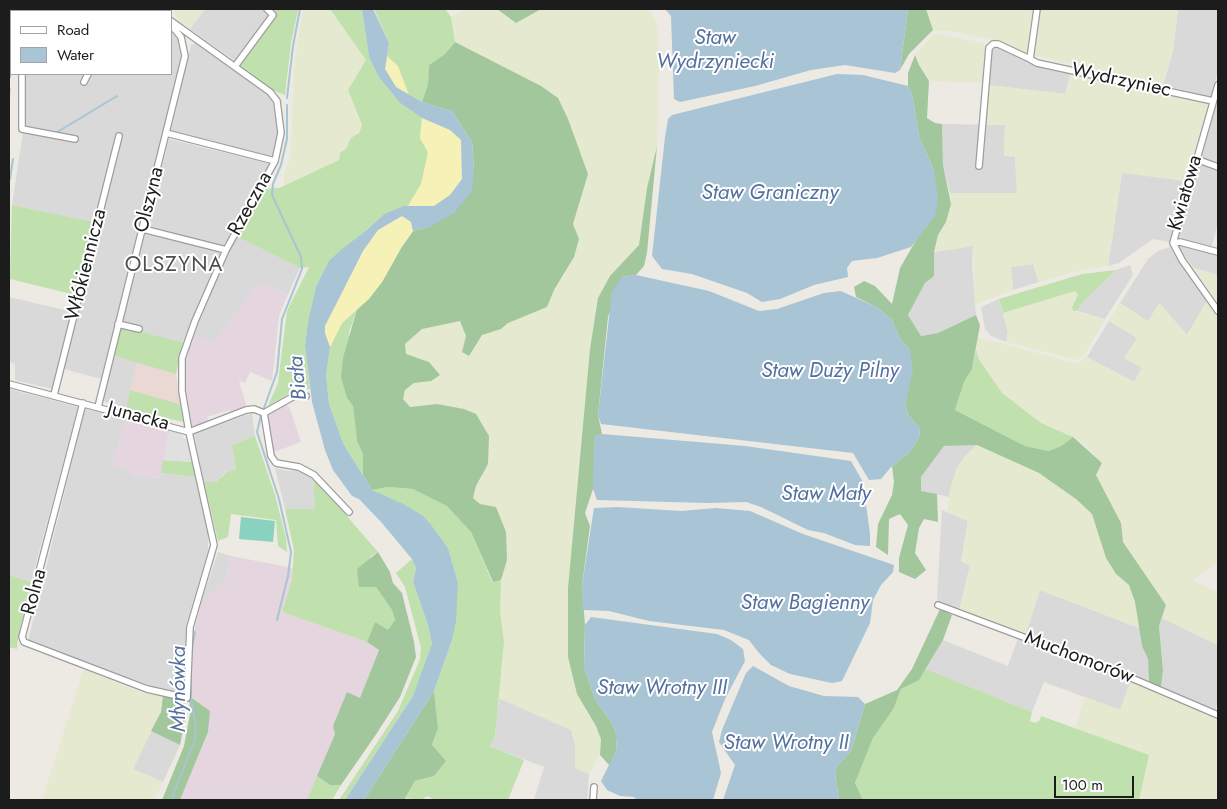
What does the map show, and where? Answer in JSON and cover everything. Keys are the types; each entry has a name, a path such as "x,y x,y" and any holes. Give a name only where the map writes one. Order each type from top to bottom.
{"street":[{"path":"236,65 274,15 267,9"},
{"path":"1030,59 1037,9"},
{"name":"Rzeczna","path":"172,22 236,65 270,92 277,102 281,133 275,161 226,250 195,321 182,358 182,391 189,432 214,545 190,627 186,698"},
{"name":"Olszyna","path":"98,407 185,56 181,37 172,26"},
{"name":"Wydrzyniec","path":"979,166 989,48 993,44 998,44 1037,63 1213,101"},
{"path":"22,75 22,129 76,139"},
{"path":"84,82 88,75"},
{"name":"Kwiatowa","path":"1173,243 1218,86"},
{"path":"166,133 275,161"},
{"name":"Włókiennicza","path":"54,395 119,136"},
{"path":"1196,160 1218,166"},
{"path":"143,229 226,250"},
{"path":"1218,252 1180,242 1173,243 1182,260 1218,311"},
{"path":"118,324 139,329"},
{"name":"Junacka","path":"9,384 189,432 246,410 254,409 264,413"},
{"path":"306,396 296,395 264,413 271,456 276,463 299,467 314,474 348,512"},
{"name":"Rolna","path":"83,403 22,637 24,642 148,689 186,698"},
{"name":"Muchomorów","path":"938,605 1122,674 1218,715"},
{"path":"593,800 594,787"}],"shaded area":[{"path":"148,9 150,10 27,10"},
{"path":"205,9 272,9 274,11 235,61 190,29"},
{"path":"1178,9 1218,9 1218,71 1211,97 1163,85 1173,51"},
{"path":"172,33 177,39 181,57 101,379 64,369 101,224 12,205 24,125 25,75 172,75"},
{"path":"197,42 268,94 273,103 277,133 272,157 171,131 191,45"},
{"path":"994,46 1036,65 1071,71 1065,94 988,85 991,49"},
{"path":"1218,99 1218,163 1200,157"},
{"path":"942,124 1005,125 1004,156 1015,156 1017,193 950,193 943,165"},
{"path":"169,139 270,164 223,246 148,226"},
{"path":"1198,162 1218,168 1218,223 1211,249 1175,239"},
{"path":"1122,172 1185,181 1170,242 1153,239 1119,263 1108,266"},
{"path":"145,234 221,252 183,342 121,327"},
{"path":"236,236 300,268 288,294 259,284 214,342 192,335"},
{"path":"1177,242 1218,254 1218,275 1194,268 1179,249"},
{"path":"973,246 972,263 976,315 938,333 921,336 908,315 925,283 934,276 934,252"},
{"path":"1170,247 1208,299 1187,335 1160,304 1148,321 1120,303 1148,259 1158,251"},
{"path":"1033,264 1039,282 1013,290 1011,267"},
{"path":"1130,265 1133,275 1105,319 1077,311 1083,302 1116,270"},
{"path":"259,284 288,294 279,316 272,381 250,372 245,383 239,381 246,405 243,409 231,413 230,410 207,417 209,422 192,426 184,376 185,359 192,335 214,341"},
{"path":"9,297 73,312 52,389 15,380 15,364 10,362"},
{"path":"999,299 1008,332 1006,342 991,336 985,329 981,307"},
{"path":"1109,321 1137,338 1142,368 1134,382 1087,357"},
{"path":"114,356 137,362 126,408 102,401"},
{"path":"137,362 176,374 180,404 130,390"},
{"path":"9,389 78,407 31,582 9,575"},
{"path":"286,404 290,409 301,442 274,452 271,447 268,413"},
{"path":"85,409 127,419 112,466 131,470 131,475 160,478 161,473 196,477 208,529 208,552 186,625 183,693 152,686 28,641"},
{"path":"252,413 255,436 232,445 236,470 227,471 216,482 204,482 194,434"},
{"path":"127,419 169,428 161,478 130,475 130,470 112,466"},
{"path":"169,428 177,430 187,441 192,462 163,460"},
{"path":"977,445 966,455 951,486 949,497 921,491 921,477 944,446"},
{"path":"275,468 288,471 298,470 313,477 315,510 285,509"},
{"path":"942,510 968,521 961,561 970,565 959,611 938,602 937,598"},
{"path":"241,517 275,521 273,542 239,539"},
{"path":"218,552 231,556 225,583 202,600"},
{"path":"231,556 293,568 292,580 282,612 367,642 379,650 360,699 347,692 335,734 307,800 180,800 208,732 210,711 189,696 193,635 202,600 225,583"},
{"path":"1040,590 1139,628 1142,646 1148,659 1149,683 1025,636"},
{"path":"1162,618 1218,645 1218,702 1215,710 1161,688 1163,670 1159,626"},
{"path":"1018,638 1131,680 1120,710 1044,682 1032,712 926,669 943,640 1008,666"},
{"path":"499,698 571,730 575,744 575,768 589,774 587,800 534,800 544,767 490,746 495,736"},
{"path":"151,731 180,745 163,782 133,769"}],"green space":[{"path":"173,9 205,9 190,28 178,22"},
{"path":"272,9 298,10 291,43 285,95 272,90 239,65 277,14"},
{"path":"303,9 330,9 366,60 348,90 362,126 339,160 284,185 284,177 291,154 294,67"},
{"path":"330,9 362,9 369,57 378,76 400,103 422,118 420,138 428,152 421,184 408,206 384,214 343,248 316,287 308,321 305,346 310,389 297,389 268,406 278,383 287,311 309,267 300,268 236,236 264,189 279,188 339,160 340,153 346,149 351,138 359,133 362,125 348,90 366,60"},
{"path":"376,9 445,9 451,17 455,42 445,54 429,65 428,84 422,102 396,87 385,69 389,43 375,11"},
{"path":"467,9 497,9 516,23 541,9 648,9 657,22 659,59 657,146 647,188 639,245 610,276 598,298 590,349 568,588 586,711 596,726 601,739 600,755 589,774 575,768 575,744 571,730 499,698 504,642 500,611 501,580 507,560 496,507 480,504 473,498 476,486 483,477 437,404 410,407 403,399 405,390 414,383 431,381 429,362 406,354 405,344 415,334 422,329 460,321 466,336 462,352 473,350 482,335 501,329 508,323 547,307 554,290 566,273 579,239 573,224 588,174 575,141 541,86 455,42 451,17"},
{"path":"497,9 541,9 516,23"},
{"path":"908,9 926,9 933,30 909,54 900,70"},
{"path":"926,9 1032,9 1027,54 998,41 952,31 933,30"},
{"path":"1040,9 1178,9 1173,51 1163,85 1034,55"},
{"path":"939,34 987,44 985,83 929,81 915,55 932,36"},
{"path":"455,42 541,86 558,98 568,119 588,174 573,224 579,239 574,257 554,290 547,307 508,323 501,329 482,335 469,356 462,352 466,336 460,321 422,329 405,344 406,354 429,362 440,375 431,381 414,383 405,390 403,399 410,407 437,404 464,409 476,414 489,436 488,464 476,486 473,498 480,504 496,507 506,532 507,560 501,580 493,582 471,532 447,506 413,489 388,487 372,490 363,475 363,454 357,441 353,406 347,398 341,377 343,358 357,309 382,282 413,231 431,226 474,168 472,142 452,111 422,102 428,84 429,65 445,54"},
{"path":"915,55 929,81 927,118 935,123 942,124 943,165 951,204 946,222 938,235 934,252 934,276 925,283 908,315 921,336 938,333 976,315 980,325 972,369 964,382 955,410 1025,446 1049,451 1061,446 1073,437 1102,463 1096,475 1121,523 1123,542 1166,605 1159,626 1163,670 1161,688 1149,683 1148,659 1142,646 1135,602 1129,585 1116,574 1106,558 1092,514 1076,499 1039,473 977,445 944,446 921,477 921,491 937,494 938,522 924,519 919,528 915,553 926,570 915,579 899,572 899,558 908,525 900,514 889,519 888,555 876,547 878,524 892,495 894,482 892,466 909,453 919,438 920,429 909,416 905,405 908,389 910,350 900,339 892,320 878,308 856,297 854,287 864,281 875,286 892,304 900,268 919,235 934,170 919,137 912,94 908,86 908,73"},
{"path":"1071,71 1210,103 1185,181 1122,173 1108,266 1081,270 1039,282 1033,264 1011,267 1013,290 975,304 973,246 934,252 938,235 946,222 951,204 950,193 1017,193 1015,157 1004,156 1005,125 983,125 988,85 1065,94"},
{"path":"657,146 647,253 644,266 636,275 622,277 608,317 598,415 602,434 595,437 593,489 585,513 590,526 582,585 585,625 584,667 595,699 613,725 617,737 616,751 610,766 600,755 601,739 596,726 577,694 568,657 568,588 590,349 598,298 610,276 639,245 647,188"},
{"path":"12,205 93,222 75,295 10,279"},
{"path":"1194,268 1218,275 1218,302"},
{"path":"1116,270 1083,302 1077,311 1073,311 1072,307 1078,295 1075,291 1003,313 999,299 1082,274"},
{"path":"1075,291 1078,295 1072,307 1073,311 1105,319 1085,354 1077,360 1006,342 1008,332 1003,313"},
{"path":"1208,299 1218,314 1218,561 1193,581 1218,592 1218,645 1162,618 1166,605 1123,542 1121,523 1096,475 1102,463 1085,445 1073,437 1041,423 1002,393 978,358 976,350 978,337 1077,364 1087,357 1134,382 1142,368 1124,358 1137,338 1109,321 1120,303 1148,321 1159,303 1187,335"},
{"path":"357,309 349,332 347,398 353,406 357,441 363,454 363,475 343,443 329,404 326,375 330,347 342,323"},
{"path":"121,327 183,342 176,374 114,356"},
{"path":"976,350 978,358 1002,393 1041,423 1073,437 1061,446 1049,451 1025,446 955,410 964,382 972,369"},
{"path":"130,390 180,404 183,422 126,408"},
{"path":"255,436 275,495 286,538 287,552 278,546 276,520 231,514 228,537 218,541 204,482 216,482 228,471 236,470 232,445"},
{"path":"977,445 1039,473 1076,499 1092,514 1106,558 1116,574 1129,585 1135,602 1139,628 1040,590 1025,636 959,611 970,565 961,562 968,521 947,512 951,486 957,467"},
{"path":"163,460 192,462 196,477 161,473"},
{"path":"313,477 378,552 371,556 359,587 376,587 392,610 395,620 388,631 375,622 367,642 282,612 292,580 294,550 285,509 315,509"},
{"path":"388,487 413,489 447,505 471,532 492,582 501,580 500,611 504,642 495,736 490,746 524,760 508,800 435,800 427,796 422,800 405,798 415,781 434,776 432,745 438,728 434,691 452,640 458,583 448,548 432,526 372,490"},
{"path":"378,552 390,572 393,583 402,593 416,657 400,697 377,733 341,785 330,785 317,776 335,734 333,726 347,692 360,698 379,650 367,642 375,622 388,630 395,620 392,610 376,587 359,587 357,569"},
{"path":"412,559 416,568 413,582 428,625 432,644 429,656 413,696 345,800 339,800 398,711 420,659 421,648 405,587 396,573"},
{"path":"9,575 31,582 17,649 9,647"},
{"path":"940,609 952,615 943,640 919,680 901,689 894,708 873,738 855,783 863,800 839,800 835,773 838,765 851,751 865,704 897,690 912,669"},
{"path":"84,669 142,693 163,696 161,712 133,769 163,782 154,800 42,800"},
{"path":"926,669 1032,712 1030,721 1035,723 1040,720 1041,716 1149,755 1139,800 863,800 855,783 873,738 894,708 901,689 918,680"},
{"path":"1131,680 1218,718 1218,800 1139,800 1149,755 1075,729 1085,697 1120,710"},
{"path":"434,691 438,728 432,745 446,761 434,776 415,781 405,798 407,800 364,800"},
{"path":"163,696 184,700 186,715 180,745 151,731 161,712"},
{"path":"189,696 210,711 208,732 180,800 162,800 184,746 190,714"},
{"path":"317,776 330,785 341,785 332,800 307,800"}],"sand":[{"path":"387,56 398,66 409,95 396,87 385,69"},
{"path":"422,118 450,130 461,140 462,179 450,195 434,206 408,206 421,184 428,152 420,138"},
{"path":"402,216 411,222 413,231 382,282 369,299 342,323 330,347 324,333 325,326 363,251 378,230"}],"water":[{"path":"362,9 373,9 389,43 385,69 396,87 422,102 452,111 472,142 474,168 472,191 454,213 431,226 413,231 411,222 402,216 378,230 363,251 325,326 325,333 330,347 326,375 329,404 343,443 372,490 405,505 423,516 432,526 448,548 458,583 456,621 452,640 434,691 364,800 345,800 413,696 432,644 428,625 413,582 416,568 412,559 382,523 359,499 352,496 333,470 325,450 312,402 305,346 308,321 316,287 329,261 343,248 384,214 404,206 434,206 450,195 462,179 461,140 450,130 422,118 400,103 378,76 369,57"},
{"name":"Staw Wydrzyniecki","path":"665,9 908,9 900,70 895,73 845,65 811,70 755,86 680,102 674,99 671,16"},
{"name":"Staw Graniczny","path":"837,74 863,75 908,86 912,94 919,137 934,170 938,199 935,216 911,247 877,258 852,261 847,268 848,277 814,285 780,299 762,302 747,293 692,274 662,269 652,256 668,119 672,115"},
{"name":"Staw Duży Pilny","path":"636,275 709,291 759,311 777,309 824,293 841,291 878,308 892,320 900,339 910,350 913,370 905,405 909,416 920,429 919,438 909,453 892,466 881,479 869,480 853,453 601,424 598,415 612,291 622,277"},
{"name":"Staw Mały","path":"602,434 745,446 851,461 863,482 870,546 855,545 824,533 808,530 761,507 746,502 708,503 597,500 593,489 595,437"},
{"name":"Staw Bagienny","path":"618,507 681,511 716,508 750,511 803,534 894,565 893,572 881,585 873,600 870,623 842,681 832,683 790,674 771,665 749,640 724,630 649,621 609,611 583,610 582,585 594,508"},
{"name":"Staw Wrotny III","path":"591,617 717,634 731,640 743,649 745,661 725,699 712,732 721,773 713,800 637,800 634,797 620,796 607,790 601,781 616,751 617,737 613,725 595,699 584,667 585,625"},
{"name":"Staw Wrotny II","path":"753,666 789,686 824,696 858,697 865,704 851,751 838,765 835,773 839,800 723,800 735,765 719,742 722,730 746,673"}],"waterway":[{"path":"287,98 293,46 300,9"},
{"path":"54,134 117,96"},
{"name":"Biała","path":"264,408 277,372 282,319 302,269 301,257 272,195 273,184 281,165 287,139 287,105"},
{"path":"10,179 13,159"},
{"path":"261,415 257,432 279,499 291,552 288,576 277,620"},
{"name":"Młynówka","path":"192,647 195,632"},
{"name":"Młynówka","path":"171,800 195,740 196,726 191,699 191,662"}],"railway":[{"path":"9,98 10,54"}],"district":[{"name":"OLSZYNA","path":"174,266"}]}
